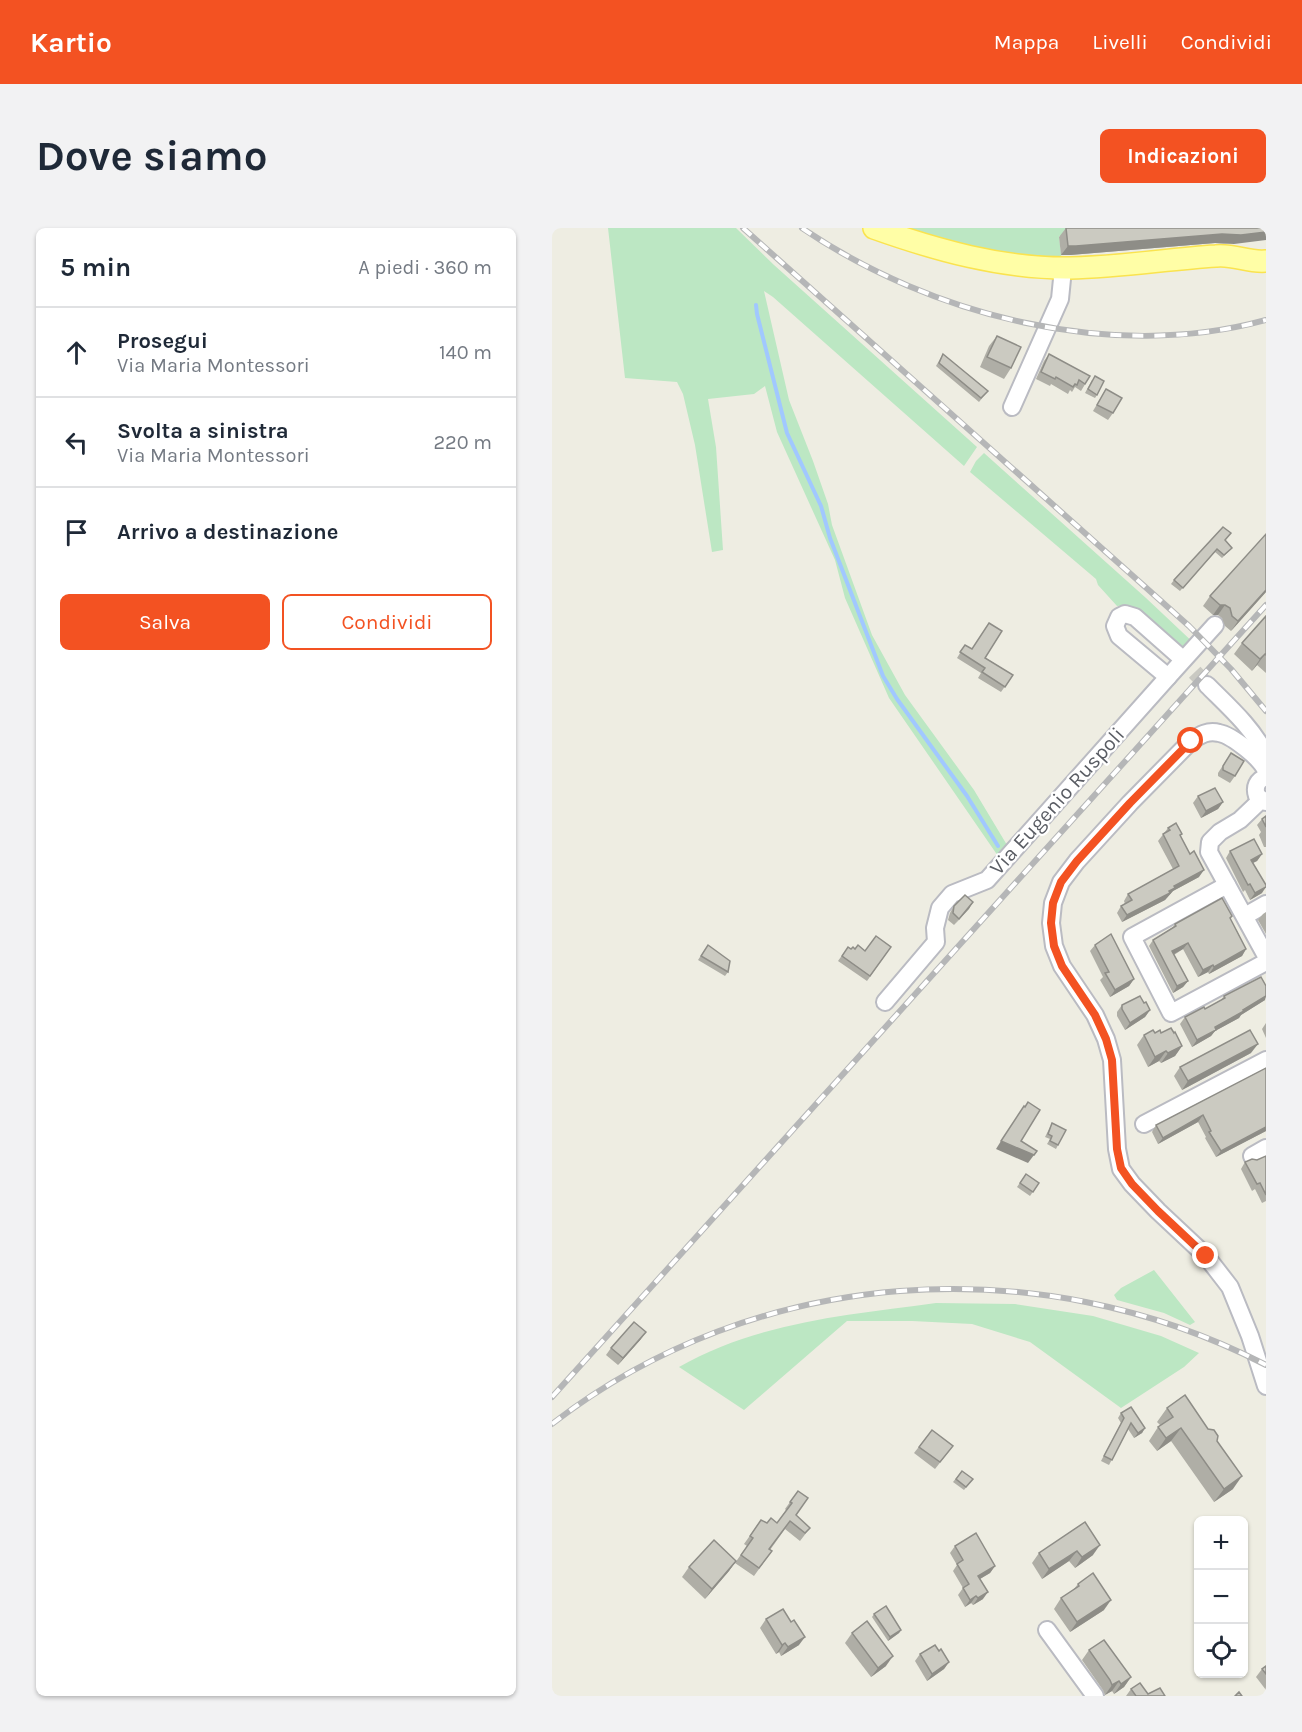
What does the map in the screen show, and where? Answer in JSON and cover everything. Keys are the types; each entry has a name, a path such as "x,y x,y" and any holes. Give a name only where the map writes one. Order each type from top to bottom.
{"main road":[{"path":"876,228 944,251 971,257 1060,268 1117,266 1228,255 1256,262 1266,261"}],"street":[{"path":"1011,406 1060,300 1062,279 1060,268"},
{"path":"1168,677 1119,636 1116,632 1116,621 1125,614 1135,617 1178,655"},
{"name":"Via Eugenio Ruspoli","path":"885,1002 936,942 935,928 940,908 952,894 987,880 1215,625"},
{"path":"1208,685 1243,721 1266,767"},
{"path":"1266,767 1232,739 1220,733 1210,732 1191,741 1077,861 1061,882 1053,903 1051,923 1054,946 1062,966 1095,1015 1106,1039 1112,1060 1117,1149 1121,1168 1132,1184 1158,1211 1206,1256 1230,1287 1250,1336 1266,1386"},
{"path":"1266,767 1256,787 1257,796 1264,801 1220,832 1210,842 1209,852 1266,956"},
{"path":"1227,885 1131,937 1171,1013 1266,962"},
{"path":"1245,916 1266,904"},
{"path":"1144,1124 1266,1060"},
{"path":"1047,1630 1095,1696"}],"green space":[{"path":"608,228 736,228 774,265 977,447 964,466 764,291 789,400 813,461 828,504 832,525 872,635 905,695 974,790 1007,845 998,856 889,698 845,598 835,560 777,432 765,386 754,394 708,399 716,447 723,550 712,552 695,445 683,394 677,382 625,378"},
{"path":"908,228 1115,229 1059,236 1062,263 1018,259 909,233"},
{"path":"984,453 1198,647 1186,659 1129,605 1117,606 1098,585 1096,579 970,472"},
{"path":"1154,1270 1195,1322 1190,1325 1164,1313 1117,1300 1114,1295 1121,1288"},
{"path":"936,1303 1015,1304 1093,1316 1161,1336 1199,1353 1184,1367 1121,1408 1030,1342 972,1324 847,1321 744,1410 679,1367 709,1352 771,1330 837,1317"}],"building":[{"path":"1066,228 1266,228 1266,232 1068,246"},
{"path":"997,336 1021,347 1011,368 987,357"},
{"path":"943,354 988,391 981,398 939,363"},
{"path":"1049,354 1090,376 1085,384 1079,380 1073,387 1056,377 1055,379 1041,372"},
{"path":"1095,376 1104,381 1097,395 1088,389"},
{"path":"1106,389 1122,398 1113,413 1097,405"},
{"path":"1223,527 1231,533 1225,540 1232,548 1224,555 1217,549 1183,588 1174,580"},
{"path":"1266,534 1266,590 1238,621 1232,616 1230,608 1220,605 1210,596"},
{"path":"1266,616 1266,655 1260,659 1242,643"},
{"path":"989,623 1002,631 985,658 1013,675 1005,687 982,672 985,668 960,652 965,645 972,649"},
{"path":"1231,753 1244,761 1235,776 1223,770"},
{"path":"1215,788 1223,802 1206,811 1198,796"},
{"path":"1176,823 1190,854 1194,851 1204,870 1174,886 1175,888 1169,891 1170,893 1127,915 1121,906 1132,900 1128,894 1179,866 1163,834"},
{"path":"1254,839 1262,854 1251,860 1266,885 1255,893 1250,884 1248,885 1230,851"},
{"path":"965,895 973,902 959,919 953,913 954,906"},
{"path":"1222,898 1246,949 1214,967 1213,965 1203,970 1188,943 1172,951 1188,981 1177,986 1153,940 1176,926 1175,924"},
{"path":"1111,934 1134,979 1115,990 1105,973 1109,972 1095,945"},
{"path":"876,936 891,947 870,976 842,956 848,947 855,949 858,945 865,951"},
{"path":"708,945 730,961 728,972 701,956"},
{"path":"1261,977 1266,986 1266,996 1197,1040 1185,1017 1204,1007 1205,1009 1225,998 1224,996"},
{"path":"1140,996 1150,1010 1130,1023 1122,1005"},
{"path":"1171,1028 1182,1046 1155,1057 1144,1035 1153,1030 1155,1033 1160,1030 1161,1033"},
{"path":"1250,1030 1258,1044 1188,1081 1180,1067"},
{"path":"1266,1068 1266,1127 1221,1151 1209,1132 1211,1131 1203,1115 1163,1138 1156,1125"},
{"path":"1028,1102 1040,1110 1021,1141 1037,1151 1034,1155 1001,1141"},
{"path":"1052,1123 1066,1130 1058,1145 1050,1141 1052,1136 1048,1134"},
{"path":"1266,1156 1266,1195 1245,1162"},
{"path":"1026,1174 1039,1183 1033,1192 1020,1183"},
{"path":"634,1322 646,1332 623,1358 611,1348"},
{"path":"1185,1395 1208,1429 1214,1430 1218,1436 1217,1441 1242,1476 1224,1489 1181,1428 1166,1438 1158,1427 1173,1417 1167,1408"},
{"path":"1131,1407 1145,1428 1138,1433 1131,1423 1112,1460 1104,1456 1124,1418 1121,1413"},
{"path":"932,1430 953,1446 940,1462 919,1447"},
{"path":"962,1471 973,1479 966,1487 956,1479"},
{"path":"798,1491 808,1498 796,1515 810,1528 805,1533 790,1521 769,1549 772,1551 759,1568 741,1555 753,1538 750,1536 761,1520 767,1523 771,1518 777,1523"},
{"path":"1085,1522 1100,1545 1082,1557 1077,1551 1049,1569 1039,1553"},
{"path":"976,1533 995,1566 978,1576 988,1592 970,1600 963,1588 969,1584 957,1564 963,1560 955,1546"},
{"path":"714,1540 736,1561 712,1589 689,1567"},
{"path":"1093,1573 1111,1600 1077,1622 1061,1598"},
{"path":"886,1606 901,1630 890,1637 874,1614"},
{"path":"783,1609 791,1622 794,1620 805,1637 788,1647 785,1643 782,1645 766,1619"},
{"path":"867,1621 893,1656 878,1668 852,1633"},
{"path":"1104,1640 1131,1677 1121,1684 1119,1681 1112,1685 1089,1650"},
{"path":"935,1645 939,1651 941,1649 949,1662 932,1674 920,1654"},
{"path":"1140,1683 1148,1694 1160,1688 1165,1696 1136,1696 1131,1689"}],"waterway":[{"path":"756,305 787,433 821,506 830,538 883,676 967,796 998,846"}],"tunnel":[{"path":"1178,655 1207,685"}],"railway":[{"path":"743,228 1189,626 1231,669 1266,711"},
{"path":"802,228 853,259 907,285 965,307 1025,323 1086,333 1147,336 1207,332 1266,320"},
{"path":"552,1397 1266,605"},
{"path":"552,1424 632,1371 718,1332 807,1305 900,1291 994,1290 1087,1302 1178,1327 1266,1365"}],"route":[{"path":"1191,741 1174,756 1077,861 1061,882 1053,903 1051,923 1054,946 1062,966 1095,1015 1106,1039 1112,1060 1117,1149 1121,1168 1132,1184 1158,1211 1206,1256"}]}
